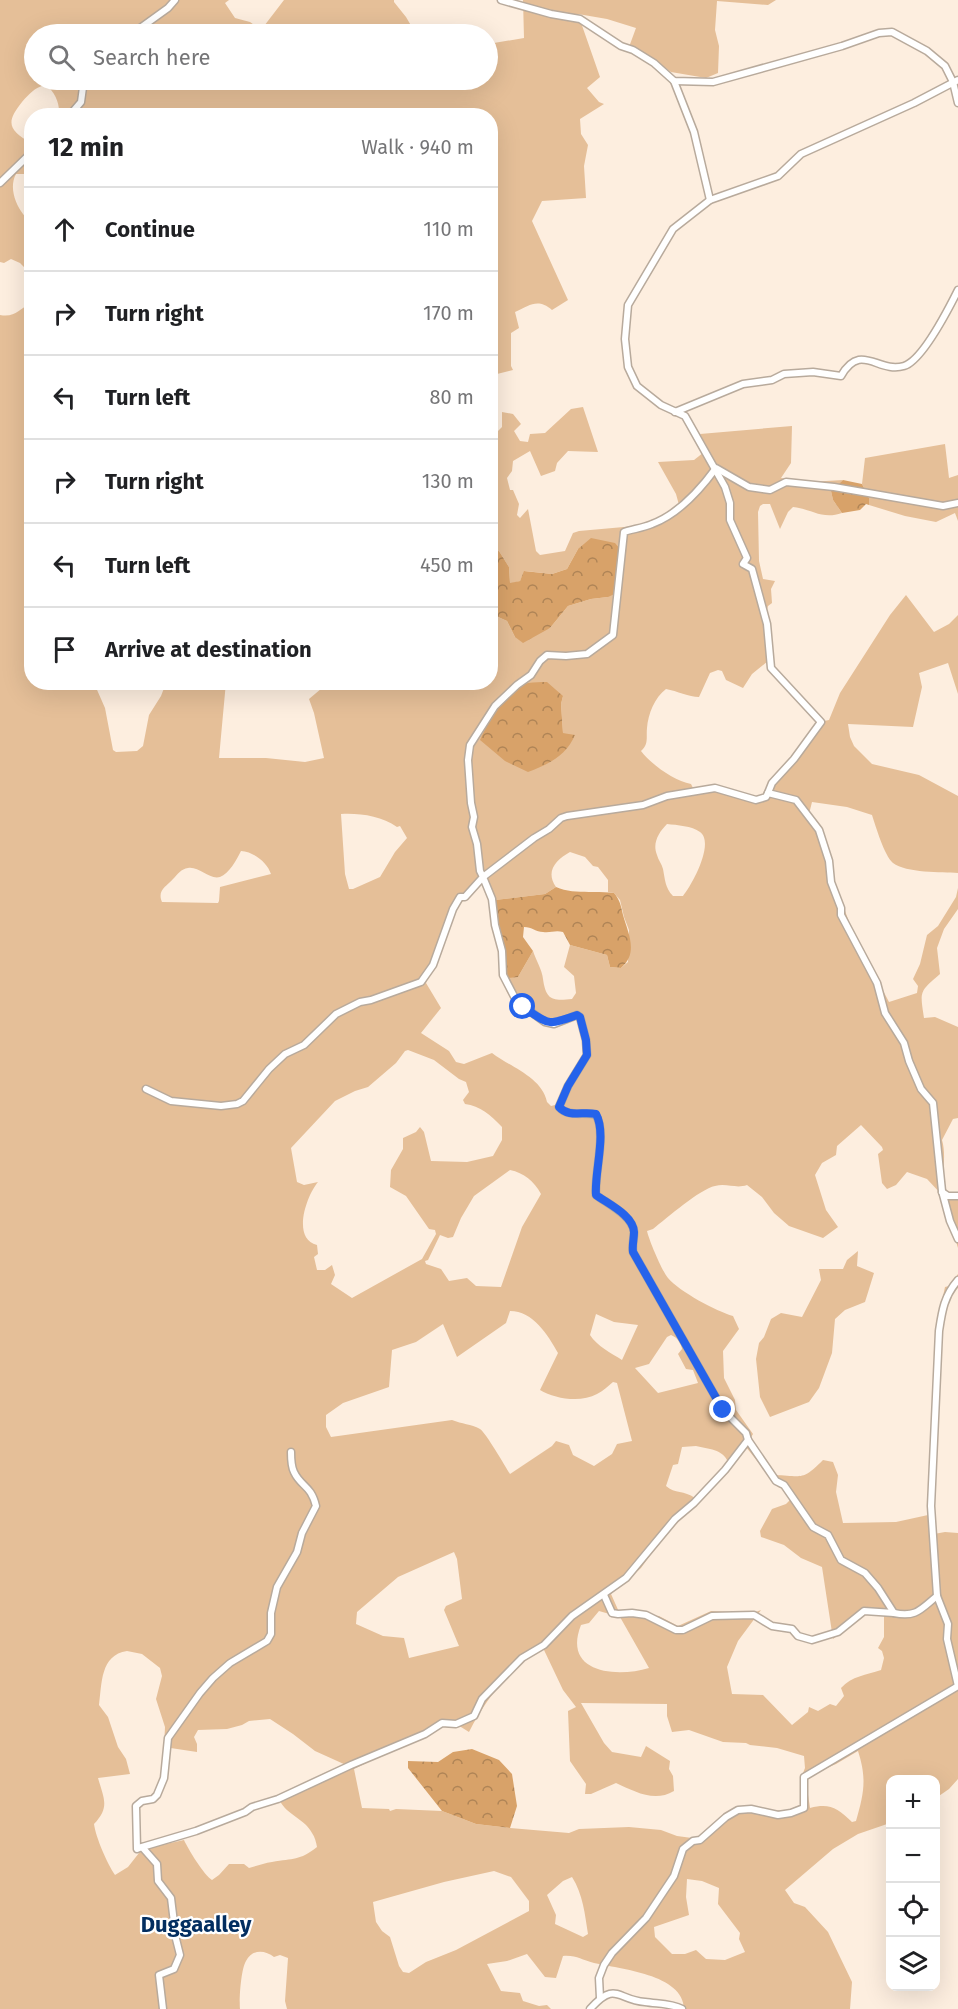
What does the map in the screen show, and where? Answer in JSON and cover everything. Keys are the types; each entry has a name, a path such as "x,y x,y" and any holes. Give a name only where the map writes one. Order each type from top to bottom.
{"street":[{"path":"146,24 175,0"},
{"path":"501,0 521,7 580,19 621,46 633,50 654,63 674,81 694,132 710,200"},
{"path":"674,81 713,82 842,46 879,33 892,32 927,51 945,66 955,81 958,103"},
{"path":"146,1089 171,1101 221,1106 243,1101 285,1054 309,1041 336,1014 360,1002 421,982 433,964 453,909 460,897 465,897 483,878 524,845 549,830 561,818 643,805 668,796 715,788 756,800 766,797 772,783 794,759 821,722 771,668 767,624 758,588 752,569 743,564 747,558 730,520 730,503 716,468 686,416 675,412 637,386 632,376 628,367 625,339 628,305 673,229 710,200 778,176 801,154 914,103 955,81"},
{"path":"76,108 81,102 83,90"},
{"path":"0,183 24,160"},
{"path":"675,412 743,384 772,380 784,374 813,372 841,376 848,364 860,359 891,366 904,366 920,353 946,315 958,290"},
{"path":"716,468 749,487 770,490 786,482 834,487 943,506 958,503"},
{"path":"716,468 700,489 675,510 653,524 624,532 613,635 587,654 547,655 531,675 495,706 470,745 468,760 474,817 472,827 477,844 480,871 492,900 495,925 502,951 503,975 517,1002 545,1022 554,1024 577,1015 580,1017 587,1055 568,1086 559,1107 562,1111 576,1115 596,1114 599,1120 600,1155 596,1195 624,1215 632,1225 633,1252 723,1410 746,1433 748,1440 776,1481 784,1485 813,1527 828,1535 841,1560 865,1573 894,1613"},
{"path":"768,793 796,800 819,830 829,861 831,882 841,908 841,915 877,983 885,1013 904,1043 921,1089 933,1103 942,1191 950,1221 958,1239"},
{"path":"942,1191 948,1196 958,1196"},
{"path":"600,1998 599,1978 604,1965 612,1953 646,1918 674,1876 683,1849 693,1841 700,1840 726,1817 738,1810 751,1809 778,1815 804,1808 804,1777 958,1686 947,1639 952,1625 937,1596 931,1506 939,1331 943,1303 958,1280"},
{"path":"291,1452 293,1470 300,1481 312,1491 316,1506 302,1533 297,1552 277,1587 271,1613 271,1634 267,1641 230,1663 213,1678 168,1738 164,1778 157,1795 153,1799 141,1801 136,1806 136,1849 196,1831 245,1812 252,1807 278,1799 425,1734 442,1723 456,1724 474,1716 482,1699 522,1658 544,1645 572,1616 626,1578 675,1519 694,1503 725,1470 748,1440"},
{"path":"604,1595 612,1613 646,1615 676,1630 683,1630 712,1616 754,1615 772,1626 792,1629 798,1636 812,1640 838,1632 864,1611 908,1616 920,1610 937,1596"},
{"path":"142,1847 157,1864 158,1881 171,1898 180,1956 174,1970 159,1975 163,2009"},
{"path":"590,2009 600,1998 610,1993 621,1993 644,2002 662,2003 682,2009"}],"shaded area":[{"path":"0,0 229,0 225,3 235,18 253,24 24,24 24,90 35,90 22,102 13,115 12,126 24,138 24,174 16,174 13,184 14,195 24,215 24,267 11,259 4,263 0,262"},
{"path":"284,0 394,0 410,24 266,24"},
{"path":"523,0 776,0 768,5 717,1 715,30 719,46 718,73 706,78 671,72 652,58 629,47 636,28 607,19 578,14 600,77 587,88 599,102 604,104 580,119 581,134 588,145 584,166 586,198 542,201 532,221 568,300 552,310 538,304 515,312 519,328 511,333 513,370 498,374 498,108 59,108 51,90 498,90 498,42 524,38"},
{"path":"24,307 24,690 97,690 105,708 113,750 116,752 137,751 143,746 149,715 163,690 225,690 219,758 266,758 305,762 324,758 309,699 320,690 498,690 498,617 507,621 515,637 550,628 568,606 608,597 578,549 567,569 552,574 525,571 520,581 510,584 509,567 498,551 498,431 502,427 502,412 513,414 521,424 514,431 520,441 528,442 530,434 545,433 571,409 583,407 598,452 568,451 557,463 555,471 541,476 530,451 513,461 512,471 507,478 510,490 513,490 519,504 517,515 520,518 528,509 536,551 540,555 565,551 573,533 635,526 660,517 679,505 676,494 658,462 694,460 708,449 700,434 792,426 791,463 781,478 809,482 843,480 831,491 833,500 842,513 823,515 793,507 780,529 770,504 763,504 758,512 759,561 763,579 775,581 771,589 772,603 768,606 766,613 774,668 824,721 829,720 840,693 890,615 906,595 934,632 949,624 958,615 958,694 948,663 919,673 922,687 913,727 848,724 854,746 872,764 919,775 958,796 958,873 906,869 893,863 883,847 872,815 847,807 812,802 809,814 815,820 832,876 854,935 889,1002 917,993 918,986 913,979 920,964 927,935 938,926 956,897 958,888 958,909 944,929 937,948 940,974 925,989 922,1002 924,1018 935,1017 958,1027 958,1118 953,1119 942,1140 944,1191 951,1196 958,1196 958,1248 942,1195 927,1179 907,1172 896,1185 887,1189 882,1183 878,1154 883,1150 882,1147 861,1125 837,1146 836,1155 822,1163 815,1175 826,1210 838,1227 823,1238 789,1226 774,1213 762,1197 747,1185 719,1185 709,1188 647,1231 662,1269 668,1278 699,1300 733,1316 739,1329 723,1351 724,1378 735,1400 736,1410 753,1434 750,1439 774,1475 802,1476 823,1460 833,1462 838,1475 836,1492 843,1523 896,1522 928,1515 938,1319 945,1287 949,1286 958,1274 958,1288 951,1294 944,1312 935,1448 934,1534 958,1533 958,1779 940,1795 940,1775 886,1775 886,1824 858,1834 833,1849 785,1890 794,1903 805,1907 828,1932 852,1982 850,2009 684,2009 681,1997 673,1988 648,1975 576,1957 563,1956 556,1978 545,1977 527,1954 507,1961 487,1964 501,1991 520,1993 523,2001 539,2006 547,2005 551,2009 287,2009 285,2001 288,1958 280,1955 274,1957 259,1952 252,1954 244,1965 240,2009 0,2009 0,315 5,316","holes":["768,661 818,720 818,724 762,796 754,797 717,785 693,788 691,784 663,771 641,751 646,743 648,723 655,701 666,689 699,697 710,673 722,671 726,680 743,688 752,674","563,696 561,704 563,733 575,735 488,721","341,814 370,816 397,827 400,826 407,838 395,852 380,877 349,889 345,874","667,824 693,828 704,837 704,854 692,883 683,896 673,896 667,887 658,859 656,842","241,851 251,853 263,862 271,874 220,887 218,903 162,902 163,889 183,869 192,868 212,877 220,877 227,873","570,852 585,857 593,866 598,867 608,880 608,892 614,893 620,900 629,930 628,962 621,968 610,967 607,955 570,945 564,967 574,976 576,993 572,999 559,1000 548,995 533,951 518,977 495,900 545,894 556,887 552,871 560,859","483,881 493,913 502,977 515,1005 551,1026 579,1019 586,1055 559,1104 551,1106 532,1079 492,1053 464,1064 456,1062 449,1051 421,1033 441,1008 426,983 459,905","408,1050 434,1060 466,1082 469,1092 463,1100 465,1104 480,1109 498,1123 502,1127 502,1140 493,1156 467,1162 431,1161 424,1132 420,1127 416,1132 403,1138 403,1149 391,1170 390,1187 406,1196 429,1229 435,1230 436,1234 422,1259 352,1298 331,1284 335,1275 332,1265 325,1270 317,1270 314,1257 318,1254 317,1245 309,1241 303,1225 306,1206 318,1182 304,1185 297,1182 291,1148 335,1101 368,1087 396,1063","510,1170 528,1178 541,1194 522,1227 501,1287 476,1286 467,1278 449,1281 441,1269 426,1264 425,1261 428,1260 440,1235 453,1237 474,1196","510,1311 526,1315 539,1325 558,1353 540,1390 560,1398 576,1399 591,1397 613,1382 617,1383 632,1441 617,1444 612,1454 594,1466 573,1455 569,1445 556,1441 510,1474 480,1429 452,1420 331,1437 326,1427 326,1415 343,1403 389,1387 392,1350 416,1342 443,1324 457,1357 506,1323","596,1314 614,1322 638,1325 622,1360 596,1343 590,1335","671,1335 680,1342 682,1349 678,1354 686,1369 693,1370 698,1383 658,1393 635,1368 649,1364 667,1337","696,1446 715,1450 723,1454 728,1462 695,1498 666,1486 673,1465 678,1464 682,1447","746,1447 778,1487 785,1490 790,1500 772,1509 760,1531 761,1537 784,1545 801,1558 822,1567 833,1639 856,1620 871,1612 884,1616 884,1637 878,1648 882,1651 884,1658 881,1670 860,1676 841,1688 844,1696 836,1706 830,1704 818,1711 809,1707 808,1712 792,1725 763,1695 732,1694 727,1667 738,1641 761,1610 753,1613 711,1611 678,1626 659,1616 619,1612 611,1594 641,1568 661,1540 733,1465","454,1552 462,1599 446,1606 444,1610 459,1646 409,1658 404,1638 383,1636 356,1624 357,1612 398,1577","599,1611 620,1617 649,1668 636,1671 608,1671 585,1662 579,1653 577,1641 581,1625 589,1623","541,1648 544,1650 563,1690 576,1707 568,1711 570,1761 586,1784 585,1794 591,1794 616,1783 644,1795 659,1796 674,1791 673,1776 669,1769 670,1761 646,1746 641,1757 612,1752 604,1743 581,1703 667,1704 667,1716 672,1732 689,1730 723,1742 777,1748 804,1756 805,1768 801,1778 802,1804 788,1810 773,1811 742,1806 730,1810 701,1836 692,1838 677,1836 661,1830 629,1827 579,1829 569,1833 510,1828 476,1824 442,1811 396,1809 390,1811 389,1809 362,1808 354,1769 440,1727 461,1727 469,1732 483,1707 519,1665","127,1651 142,1654 160,1668 162,1676 156,1699 165,1727 164,1747 197,1752 194,1737 198,1730 227,1729 249,1721 270,1719 315,1751 346,1765 269,1799 269,1803 280,1801 287,1810 305,1824 314,1836 317,1847 301,1857 249,1868 244,1864 229,1864 212,1880 201,1868 184,1840 148,1848 139,1853 128,1867 115,1875 102,1850 94,1824 104,1808 104,1797 98,1778 130,1774 108,1717 99,1705 104,1672 112,1658","858,1751 863,1770 863,1786 856,1821 852,1822 833,1808 823,1806 810,1808 806,1781 817,1772","494,1871 511,1877 529,1901 529,1911 456,1950 426,1962 409,1973 403,1972 399,1966 390,1937 376,1922 373,1902","572,1877 581,1897 588,1934 583,1937 555,1924 556,1915 547,1895 563,1881","687,1879 702,1881 719,1888 718,1904 740,1933 739,1939 745,1952 725,1960 706,1959 696,1950 685,1954 672,1954 655,1937 654,1927 689,1915 686,1897"]},
{"path":"945,444 949,478 958,475 958,521 955,513 936,522 905,516 869,505 869,498 862,484 865,458"},
{"path":"858,1251 857,1266 874,1273 865,1302 845,1310 835,1319 832,1353 819,1388 809,1402 770,1417 760,1397 756,1359 759,1343 771,1319 781,1313 802,1317 821,1280 819,1269 843,1269 847,1260"}],"green space":[{"path":"843,480 862,484 869,498 869,505 866,504 860,510 842,513 833,500 831,491"},
{"path":"591,538 615,543 625,555 619,592 608,597 568,606 550,628 523,643 515,637 507,621 498,617 498,551 509,567 510,583 520,581 524,571 552,574 567,569 578,549"},
{"path":"547,682 563,696 561,704 563,733 575,735 562,754 528,772 505,761 480,740 498,706 505,698 519,686"},
{"path":"556,887 570,891 614,893 620,903 631,943 630,956 621,968 610,967 607,955 570,945 563,932 541,932 524,927 523,937 533,951 518,977 508,978 497,927 495,900 545,894"},
{"path":"472,1749 499,1760 512,1774 517,1806 510,1828 476,1824 442,1811 408,1768 408,1761 438,1762 453,1752"}],"district":[{"name":"Duggaalley","path":"196,1924"}],"route":[{"path":"523,1007 545,1022 554,1024 577,1015 580,1017 587,1055 568,1086 559,1107 562,1111 576,1115 596,1114 599,1120 600,1155 596,1195 624,1215 632,1225 633,1252 723,1410"}]}
